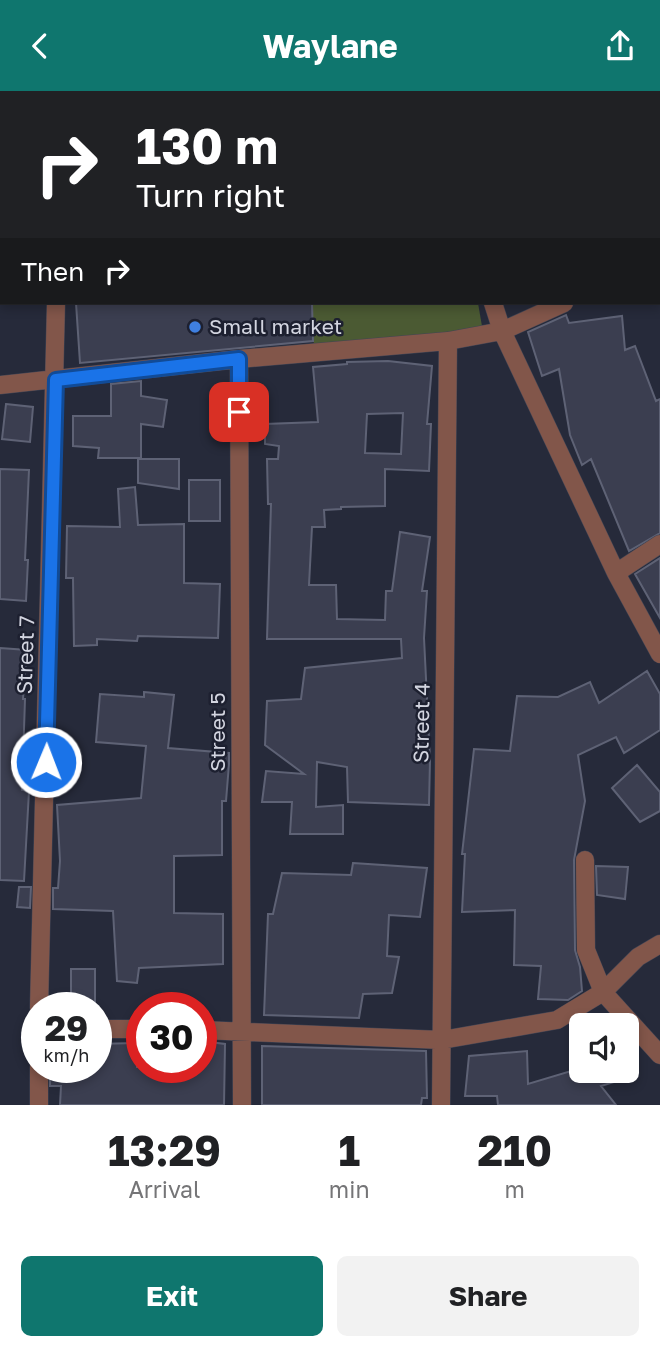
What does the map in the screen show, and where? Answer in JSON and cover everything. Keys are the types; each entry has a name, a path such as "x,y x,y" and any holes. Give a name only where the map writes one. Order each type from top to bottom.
{"street":[{"name":"Street 7","path":"39,992 56,305"},
{"path":"494,305 502,331 616,573 660,654"},
{"path":"0,385 239,359 448,341 502,331 560,305"},
{"name":"Street 4","path":"441,1105 448,341"},
{"name":"Street 5","path":"239,359 242,1105"},
{"path":"616,573 660,544"},
{"path":"585,860 586,950 603,992 660,1055"},
{"path":"217,1030 442,1040 557,1020 603,992 638,957 660,944"},
{"path":"39,1083 39,1105"}],"green space":[{"path":"312,305 478,305 484,338 314,350"}],"building":[{"name":"Small market","path":"76,305 312,305 313,341 80,363"},
{"path":"566,315 569,323 622,316 625,350 635,346 656,401 660,399 660,533 629,551 591,459 582,465 570,435 559,369 542,376 528,332"},
{"path":"388,361 432,366 427,424 431,424 429,471 385,469 385,506 324,510 325,527 312,527 309,585 336,585 337,619 385,620 386,591 392,591 400,532 430,537 422,591 427,591 424,638 430,760 429,805 348,802 347,767 317,762 316,807 343,805 343,834 290,834 292,802 262,802 266,771 304,774 265,745 267,701 301,699 305,668 402,658 401,639 267,639 271,504 268,504 267,459 278,459 279,446 265,444 265,424 318,422 313,367 347,362","holes":["403,413 401,454 365,453 367,414"]},
{"path":"141,381 141,396 167,400 163,427 141,424 141,458 98,458 99,448 73,446 73,416 111,416 111,384"},
{"path":"6,404 33,407 30,442 2,439"},
{"path":"138,459 179,459 179,489 138,483"},
{"path":"0,469 29,470 26,601 0,599"},
{"path":"189,480 220,480 220,521 189,521"},
{"path":"135,487 138,525 184,524 184,583 220,584 218,638 138,636 137,641 97,639 97,645 74,646 73,578 66,578 67,526 120,527 118,489"},
{"path":"660,558 660,618 635,574"},
{"path":"0,648 27,650 23,699 22,790 29,791 24,881 0,880"},
{"path":"647,671 660,694 660,730 624,753 616,737 578,755 585,801 574,860 575,950 582,991 568,1000 538,999 541,966 514,965 515,910 462,912 465,854 462,854 474,749 510,751 517,696 558,697 590,682 599,703"},
{"path":"144,692 174,695 168,748 229,753 229,764 226,801 222,801 222,855 174,856 174,913 223,914 223,964 139,968 137,983 117,981 113,911 53,909 53,888 58,888 60,861 57,805 141,798 146,746 96,742 100,694 144,697"},
{"path":"637,765 660,792 660,811 640,822 612,788"},
{"path":"353,863 427,868 420,917 389,915 387,956 399,957 392,993 363,994 359,1018 264,1015 268,914 273,914 282,873 351,875"},
{"path":"596,866 628,867 625,899 597,895"},
{"path":"19,887 31,887 30,908 17,907"},
{"path":"71,969 95,969 95,992 71,992"},
{"path":"126,1043 126,1083 217,1083 217,1043 225,1044 224,1105 60,1105 61,1086 50,1086 50,1083 112,1083 112,1044"},
{"path":"262,1046 426,1051 427,1098 422,1098 421,1105 262,1105"},
{"path":"527,1051 528,1084 569,1072 569,1083 611,1083 601,1086 616,1105 498,1105 497,1096 465,1096 469,1056"}],"place":[{"name":"Small market","path":"195,327"}],"route":[{"path":"46,762 56,380 239,359 239,412"}]}
